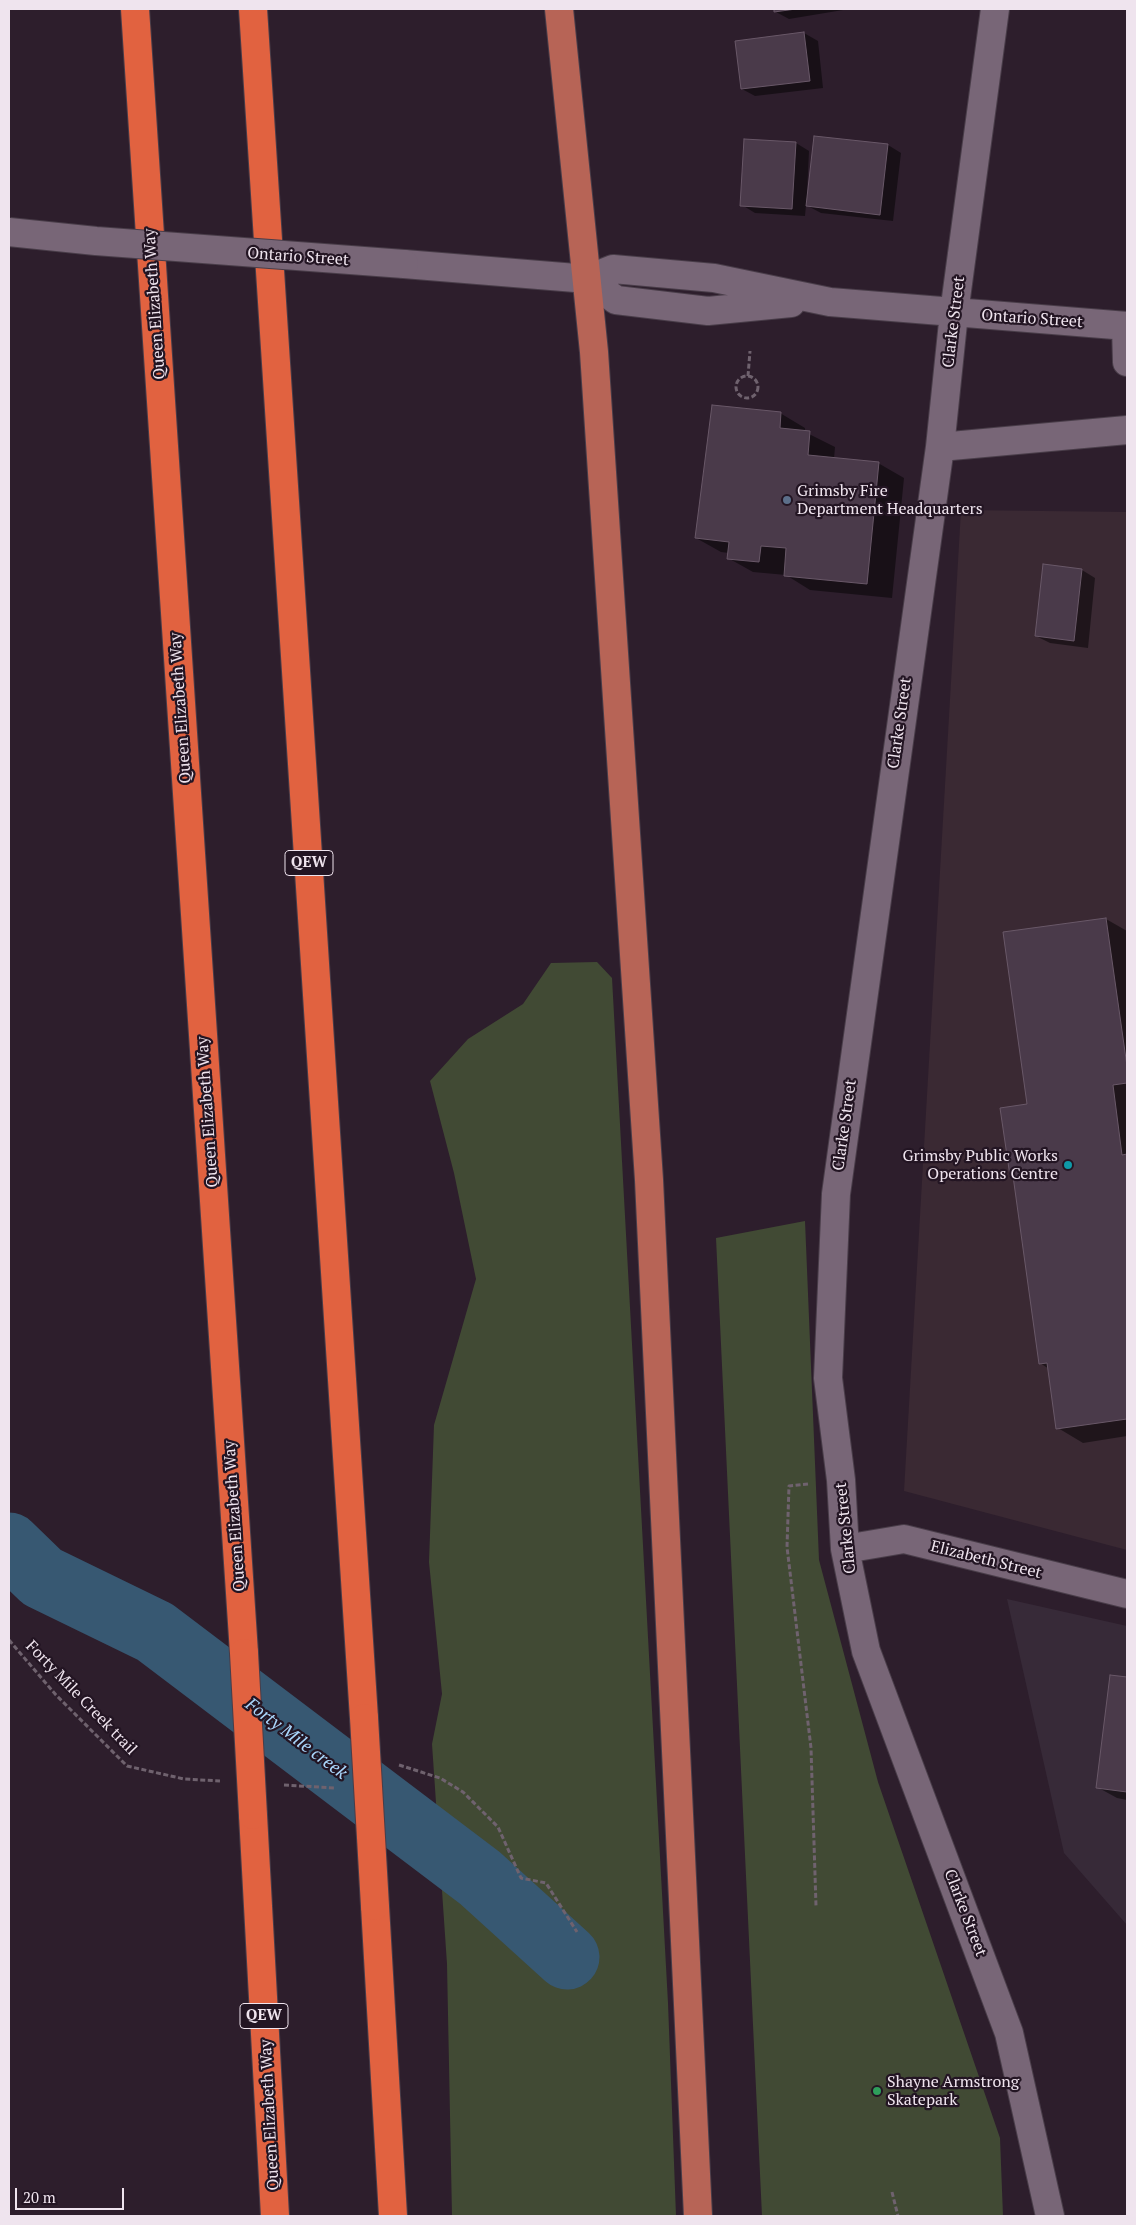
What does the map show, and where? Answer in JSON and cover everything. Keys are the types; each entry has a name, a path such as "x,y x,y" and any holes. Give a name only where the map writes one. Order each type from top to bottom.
{"highway":[{"name":"Queen Elizabeth Way","path":"135,9 244,1653 275,2216"},
{"name":"QEW","path":"253,9 364,1718 393,2216"}],"main road":[{"path":"559,9 588,280 649,1180 698,2216"}],"street":[{"name":"Clarke Street","path":"995,9 954,313 940,447 836,1194 828,1378 841,1480 845,1549 866,1651 1010,2033 1050,2216"},
{"name":"Ontario Street","path":"9,232 124,244 474,269 588,280 613,269 704,277 818,300 954,313 1127,326"},
{"path":"1127,326 1127,362"},
{"path":"940,447 1127,430"},
{"name":"Elizabeth Street","path":"845,1549 904,1539 1127,1594"}],"path":[{"path":"748,376 750,351"},
{"path":"748,376 757,382 758,389 751,397 744,398 739,394 736,385 742,377 748,376"},
{"path":"816,1906 811,1748 787,1547 788,1486 841,1480"},
{"name":"Forty Mile Creek trail","path":"9,1640 56,1695 127,1766 184,1779 223,1782"},
{"path":"396,1764 440,1778 463,1792 498,1827 521,1878 546,1883 577,1932"},
{"path":"282,1785 340,1789"},
{"path":"892,2192 898,2216"}],"shaded area":[{"path":"961,510 1127,512 1127,1550 904,1491"},
{"path":"1007,1599 1127,1626 1127,1925 1064,1853"}],"green space":[{"path":"597,962 612,978 668,2003 676,2216 452,2216 447,1964 432,1744 442,1694 429,1562 434,1425 476,1279 454,1173 430,1081 468,1039 523,1004 551,963"},
{"path":"805,1221 819,1560 878,1782 1000,2138 1003,2216 762,2216 716,1238"}],"building":[{"path":"774,9 796,9 774,12"},
{"path":"804,32 810,81 741,89 735,41"},
{"path":"814,136 888,144 880,215 806,206"},
{"path":"744,139 796,142 792,209 740,206"},
{"name":"Grimsby Fire Department Headquarters","path":"712,405 781,412 780,428 810,431 808,455 879,462 867,584 784,576 786,548 761,546 759,562 727,559 729,542 695,538"},
{"path":"1043,564 1082,569 1074,641 1035,636"},
{"name":"Grimsby Public Works Operations Centre","path":"1106,918 1127,1066 1127,1083 1113,1085 1122,1155 1127,1154 1127,1419 1056,1429 1047,1363 1039,1364 1013,1176 1010,1176 1000,1108 1027,1104 1003,932"},
{"path":"1110,1675 1127,1677 1127,1792 1096,1788"}],"waterway":[{"name":"Forty Mile creek","path":"9,1545 42,1577 155,1632 480,1878 567,1957"}],"place":[{"name":"Grimsby Fire Department Headquarters","path":"787,500"},
{"name":"Grimsby Public Works Operations Centre","path":"1068,1165"},
{"name":"Shayne Armstrong Skatepark","path":"877,2091"}]}
